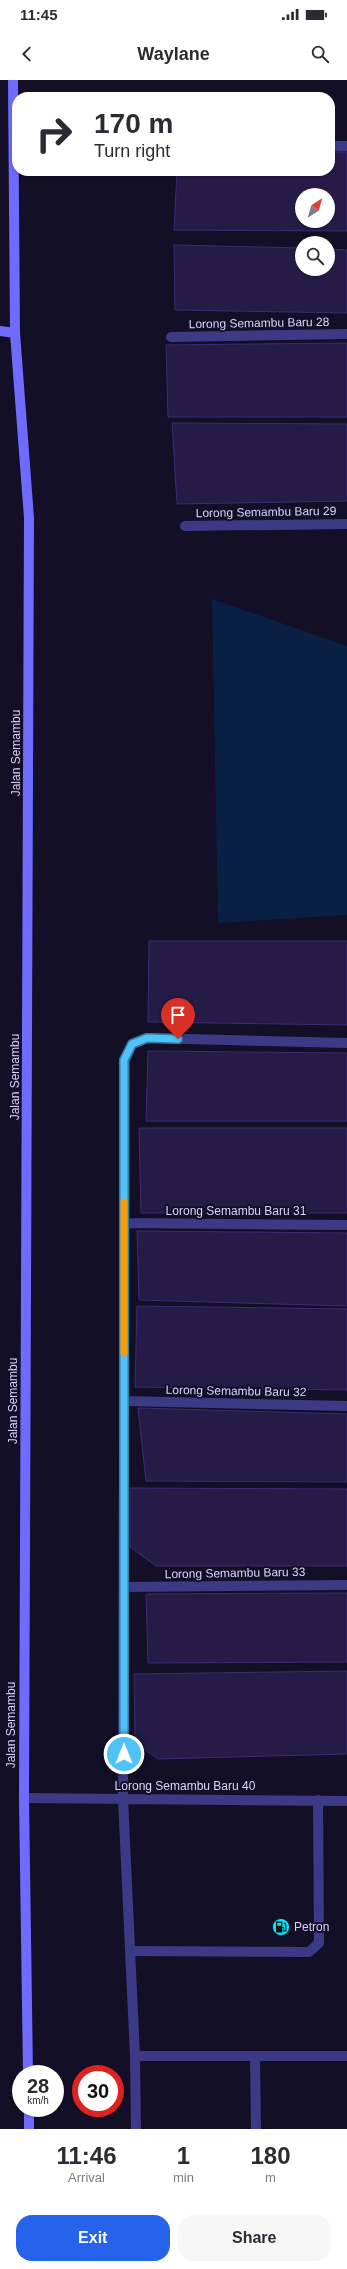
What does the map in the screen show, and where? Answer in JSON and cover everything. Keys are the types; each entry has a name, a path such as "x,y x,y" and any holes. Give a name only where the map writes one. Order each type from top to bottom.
{"main road":[{"name":"Jalan Semambu","path":"13,80 13,92"},
{"name":"Jalan Semambu","path":"14,176 15,332 29,518 24,1798 28,2065"},
{"path":"0,331 15,332"},
{"path":"29,2117 29,2129"}],"street":[{"path":"335,146 347,146"},
{"name":"Lorong Semambu Baru 28","path":"172,337 347,334"},
{"name":"Lorong Semambu Baru 29","path":"184,526 347,524"},
{"path":"136,2129 135,2056 124,1799 124,1060 132,1044 147,1038 347,1043"},
{"name":"Lorong Semambu Baru 31","path":"124,1223 347,1225"},
{"name":"Lorong Semambu Baru 32","path":"124,1402 347,1406"},
{"name":"Lorong Semambu Baru 33","path":"124,1587 347,1585"},
{"name":"Lorong Semambu Baru 40","path":"24,1798 347,1800"},
{"path":"131,1951 309,1952 319,1943 318,1800"},
{"path":"135,2056 347,2056"},
{"path":"255,2056 256,2129"}],"water":[{"path":"212,599 347,646 347,915 218,923"}],"building":[{"path":"335,152 347,152 347,231 174,230 177,176 335,176"},
{"path":"174,245 295,248 295,276 335,276 335,249 347,250 347,313 175,310"},
{"path":"347,343 347,417 168,417 166,345"},
{"path":"172,423 347,424 347,501 177,504"},
{"path":"149,941 347,941 347,1025 148,1022"},
{"path":"148,1051 347,1053 347,1121 146,1121"},
{"path":"139,1128 347,1128 347,1213 141,1213"},
{"path":"137,1231 347,1233 347,1306 139,1300"},
{"path":"137,1306 347,1309 347,1390 135,1387"},
{"path":"138,1408 347,1414 347,1482 146,1481"},
{"path":"130,1488 347,1489 347,1566 156,1566 130,1547"},
{"path":"347,1593 347,1662 148,1663 146,1594"},
{"path":"347,1671 347,1754 158,1759 135,1742 134,1674"}],"slow traffic":[{"path":"124,1202 124,1353"}],"place":[{"name":"Petron","path":"281,1927"}],"route":[{"path":"124,1754 124,1060 132,1044 147,1038 178,1039"}]}
